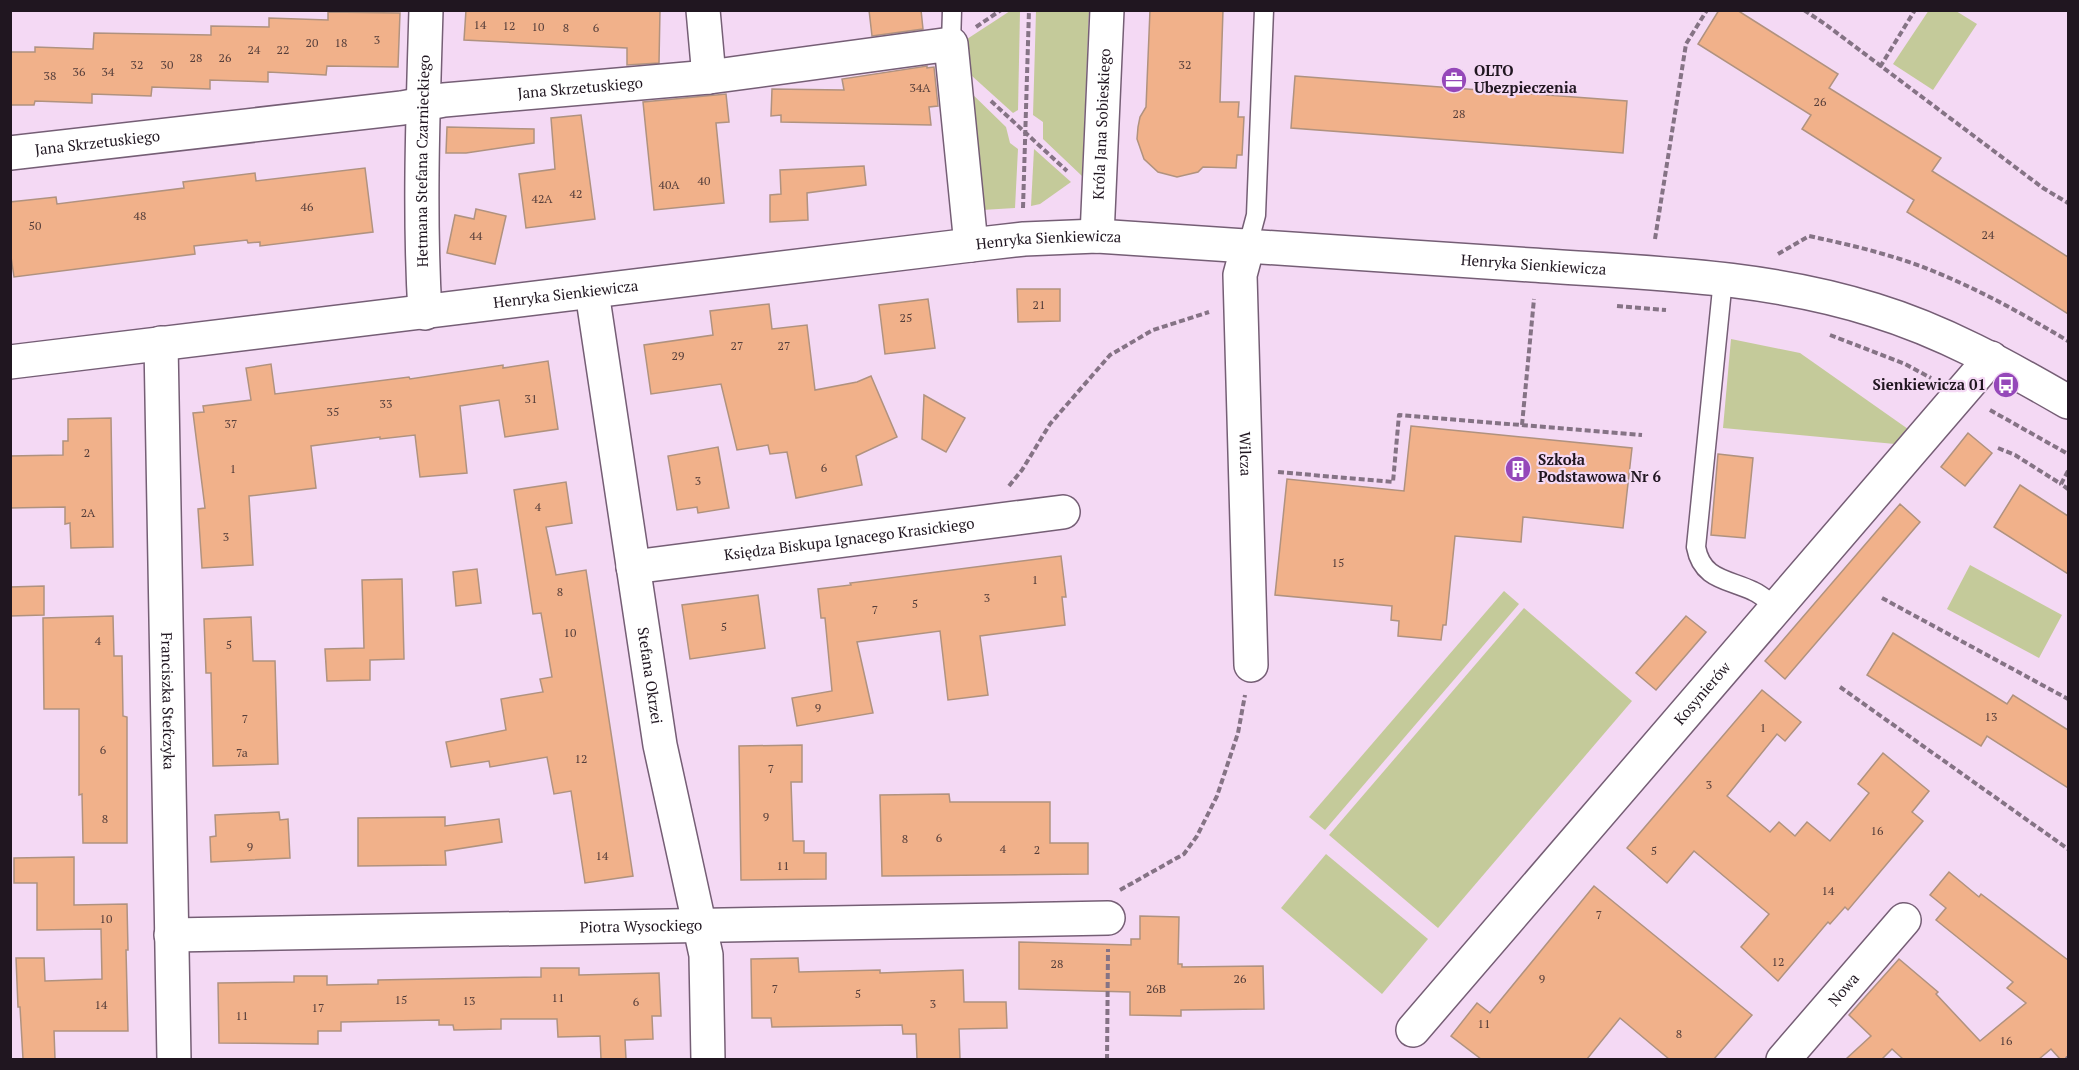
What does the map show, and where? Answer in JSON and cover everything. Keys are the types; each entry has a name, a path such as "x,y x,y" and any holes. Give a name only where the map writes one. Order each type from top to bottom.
{"street":[{"name":"Hetmana Stefana Czarnieckiego","path":"425,313 422,257 426,10"},
{"path":"703,10 709,77"},
{"name":"Króla Jana Sobieskiego","path":"1097,236 1107,10"},
{"name":"Jana Skrzetuskiego","path":"10,153 402,108 444,100 951,56"},
{"path":"951,56 971,245"},
{"name":"Henryka Sienkiewicza","path":"10,362 971,245 1024,239 1097,236 1723,279 1824,296 1916,323 1991,358 2068,402"},
{"name":"Wilcza","path":"1248,245 1240,275 1251,665"},
{"name":"Stefana Okrzei","path":"592,292 660,745 706,955 708,1059"},
{"name":"Franciszka Stefczyka","path":"161,343 174,1059"},
{"name":"Kosynierów","path":"1413,1030 1991,358"},
{"name":"Księdza Biskupa Ignacego Krasickiego","path":"633,567 1063,512"},
{"name":"Piotra Wysockiego","path":"171,934 1108,918"},
{"name":"Nowa","path":"1783,1059 1904,920"}],"lane":[{"path":"951,56 952,10"},
{"path":"1248,245 1256,215 1264,10"},
{"path":"1723,279 1696,547 1698,558 1713,576 1750,590 1777,608"}],"path":[{"path":"1024,239 1022,216 1029,10"},
{"path":"1654,243 1686,44 1707,10"},
{"path":"1804,10 2043,188 2068,203"},
{"path":"1880,67 1915,10"},
{"path":"951,56 1078,182 1100,182"},
{"path":"1777,255 1809,236 1878,253 1933,271 1981,293 2035,320 2068,341"},
{"path":"1522,298 1534,299 1522,425"},
{"path":"1008,487 1022,470 1050,424 1110,356 1154,330 1241,300"},
{"path":"1605,305 1720,314"},
{"path":"1820,330 1905,364 2068,454"},
{"path":"1271,472 1393,482 1399,415 1642,435"},
{"path":"1998,448 2016,455 2068,489"},
{"path":"2061,484 2068,471"},
{"path":"1882,598 2068,699"},
{"path":"1107,1059 1108,903 1112,896 1126,886 1184,854 1197,836 1217,796 1238,733 1251,665"},
{"path":"1840,687 2066,845 2068,849"}],"green space":[{"path":"1929,10 1956,11 1977,24 1933,90 1893,64"},
{"path":"1010,11 1020,11 1018,110 1013,113 972,76 966,66 964,41"},
{"path":"1036,11 1089,11 1082,176 1043,139 1043,122 1033,115"},
{"path":"966,88 1006,127 1010,143 1018,149 1015,208 982,210"},
{"path":"1034,149 1071,182 1040,204 1031,206"},
{"path":"1731,339 1800,353 1908,429 1895,444 1723,428"},
{"path":"1970,565 2062,615 2039,658 1947,609"},
{"path":"1504,591 1519,604 1325,830 1309,817"},
{"path":"1524,608 1632,701 1438,928 1329,835"},
{"path":"1326,854 1428,939 1382,994 1281,908"}],"building":[{"path":"466,10 660,10 659,63 627,65 627,48 464,40"},
{"path":"869,10 921,10 923,29 872,36"},
{"path":"1150,10 1223,10 1220,102 1239,102 1238,117 1244,117 1242,155 1237,155 1236,168 1203,167 1198,172 1177,177 1158,172 1144,159 1137,139 1140,117 1146,107"},
{"path":"1719,10 1737,10 1838,74 1829,88 1941,158 1932,171 2068,257 2068,314 1907,212 1914,200 1802,129 1811,115 1698,44"},
{"path":"328,12 400,13 398,67 327,66 326,75 268,72 268,82 210,80 210,89 152,87 151,96 92,94 92,103 35,101 34,105 10,105 10,52 35,52 35,47 93,49 94,33 211,35 211,26 269,27 269,18 328,20"},
{"path":"927,66 927,68 934,67 938,106 929,107 931,125 781,122 781,115 771,116 772,89 844,90 842,79"},
{"path":"1295,76 1627,101 1623,153 1291,128"},
{"path":"726,94 729,122 716,123 724,203 654,210 643,102"},
{"path":"581,115 595,219 526,228 519,174 555,169 551,118"},
{"path":"447,127 534,129 534,143 466,153 446,153"},
{"path":"864,166 866,185 807,193 808,220 770,222 770,195 781,194 780,170"},
{"path":"365,168 373,232 260,246 260,242 248,243 247,240 194,246 195,254 14,277 10,250 10,202 56,197 57,204 184,188 183,182 255,173 256,181"},
{"path":"476,209 506,216 495,264 447,253 455,215 474,219"},
{"path":"1017,289 1060,289 1060,321 1018,322"},
{"path":"928,299 935,348 885,354 879,305"},
{"path":"769,304 772,329 807,325 815,390 857,382 871,376 897,437 856,456 862,485 796,498 787,452 770,454 768,445 737,450 721,384 651,394 644,345 713,335 710,311"},
{"path":"548,361 558,429 505,437 499,400 460,406 467,473 420,477 415,435 311,446 316,488 249,496 253,565 202,568 198,509 205,508 193,413 204,412 203,406 251,400 246,368 271,364 275,394"},
{"path":"924,395 965,418 946,452 922,439"},
{"path":"111,418 113,547 71,548 70,523 65,524 65,507 10,508 10,456 63,455 63,441 68,441 68,419"},
{"path":"1411,426 1632,448 1623,528 1523,517 1521,542 1455,536 1446,625 1443,625 1441,640 1398,636 1399,621 1391,620 1392,606 1275,595 1287,479 1404,491"},
{"path":"1968,433 1992,453 1965,486 1941,467"},
{"path":"718,447 729,508 698,513 697,507 677,510 668,456"},
{"path":"1718,454 1753,458 1745,538 1711,535"},
{"path":"566,482 572,523 546,527 556,575 586,570 633,876 585,883 571,791 554,794 547,757 490,767 489,761 451,767 446,742 506,730 501,699 543,692 540,679 552,677 541,613 533,614 514,490"},
{"path":"2020,485 2068,516 2068,574 1994,527"},
{"path":"1900,504 1920,522 1785,679 1765,661"},
{"path":"1061,556 1066,597 1062,597 1065,625 980,636 988,695 948,700 940,631 857,642 873,713 797,726 792,698 832,691 825,618 821,618 818,589"},
{"path":"477,569 481,603 456,606 453,572"},
{"path":"402,579 404,659 370,660 370,680 327,681 325,649 364,648 362,580"},
{"path":"44,586 44,615 10,616 10,587"},
{"path":"758,595 765,648 690,659 682,605"},
{"path":"113,616 114,656 122,656 123,716 127,717 127,843 83,843 82,794 79,795 79,709 44,709 43,618"},
{"path":"1686,616 1706,632 1656,690 1636,673"},
{"path":"251,617 253,661 275,661 278,764 213,766 211,673 206,673 204,619"},
{"path":"1893,633 2007,704 2013,695 2068,730 2068,788 1987,736 1981,746 1867,675"},
{"path":"1762,690 1801,722 1785,741 1777,734 1727,796 1770,832 1779,822 1795,836 1807,822 1830,841 1869,793 1858,784 1883,753 1929,791 1912,812 1923,821 1848,910 1845,907 1830,924 1828,922 1778,981 1741,947 1769,914 1694,851 1667,883 1627,848"},
{"path":"802,745 802,782 791,782 793,841 804,841 804,853 826,853 826,879 741,880 739,746"},
{"path":"949,794 950,802 1050,802 1050,843 1088,843 1088,874 882,876 880,795"},
{"path":"279,812 280,820 288,819 290,858 211,862 210,837 216,836 215,815"},
{"path":"445,817 445,826 499,819 502,842 445,851 446,865 358,866 358,818"},
{"path":"74,857 74,905 127,904 128,1031 54,1031 55,1059 23,1059 16,958 44,958 45,981 102,979 101,929 37,930 37,883 14,883 14,858"},
{"path":"1949,872 1979,897 1981,894 2068,960 2068,1059 2060,1059 2051,1049 2039,1059 1903,1059 1892,1049 1882,1059 1846,1059 1871,1036 1849,1015 1899,959 1938,992 1936,994 1980,1041 2026,1003 2007,988 2013,982 1936,920 1946,908 1930,895"},
{"path":"1594,886 1752,1015 1714,1059 1669,1059 1620,1018 1587,1059 1481,1059 1451,1036 1477,1003 1490,1013"},
{"path":"1140,916 1179,917 1178,964 1182,964 1182,967 1263,966 1264,1009 1181,1010 1181,1016 1130,1015 1130,992 1019,989 1019,942 1131,945 1131,939 1140,939"},
{"path":"798,958 799,972 880,970 880,973 963,970 964,1002 1006,1002 1007,1028 959,1029 960,1059 917,1059 916,1034 903,1034 902,1025 772,1027 771,1018 752,1018 751,959"},
{"path":"541,968 579,968 579,975 659,973 661,1016 652,1016 653,1039 625,1040 626,1059 601,1059 600,1036 558,1037 557,1019 501,1019 501,1029 454,1030 453,1025 439,1025 439,1020 341,1022 341,1031 318,1031 318,1044 219,1043 218,983 294,982 294,976 327,976 327,985 378,984 378,980 541,977"}],"place":[{"name":"OLTO Ubezpieczenia","path":"1454,80"},
{"name":"Sienkiewicza 01","path":"2006,385"},
{"name":"Szkoła Podstawowa Nr 6","path":"1518,469"}]}
